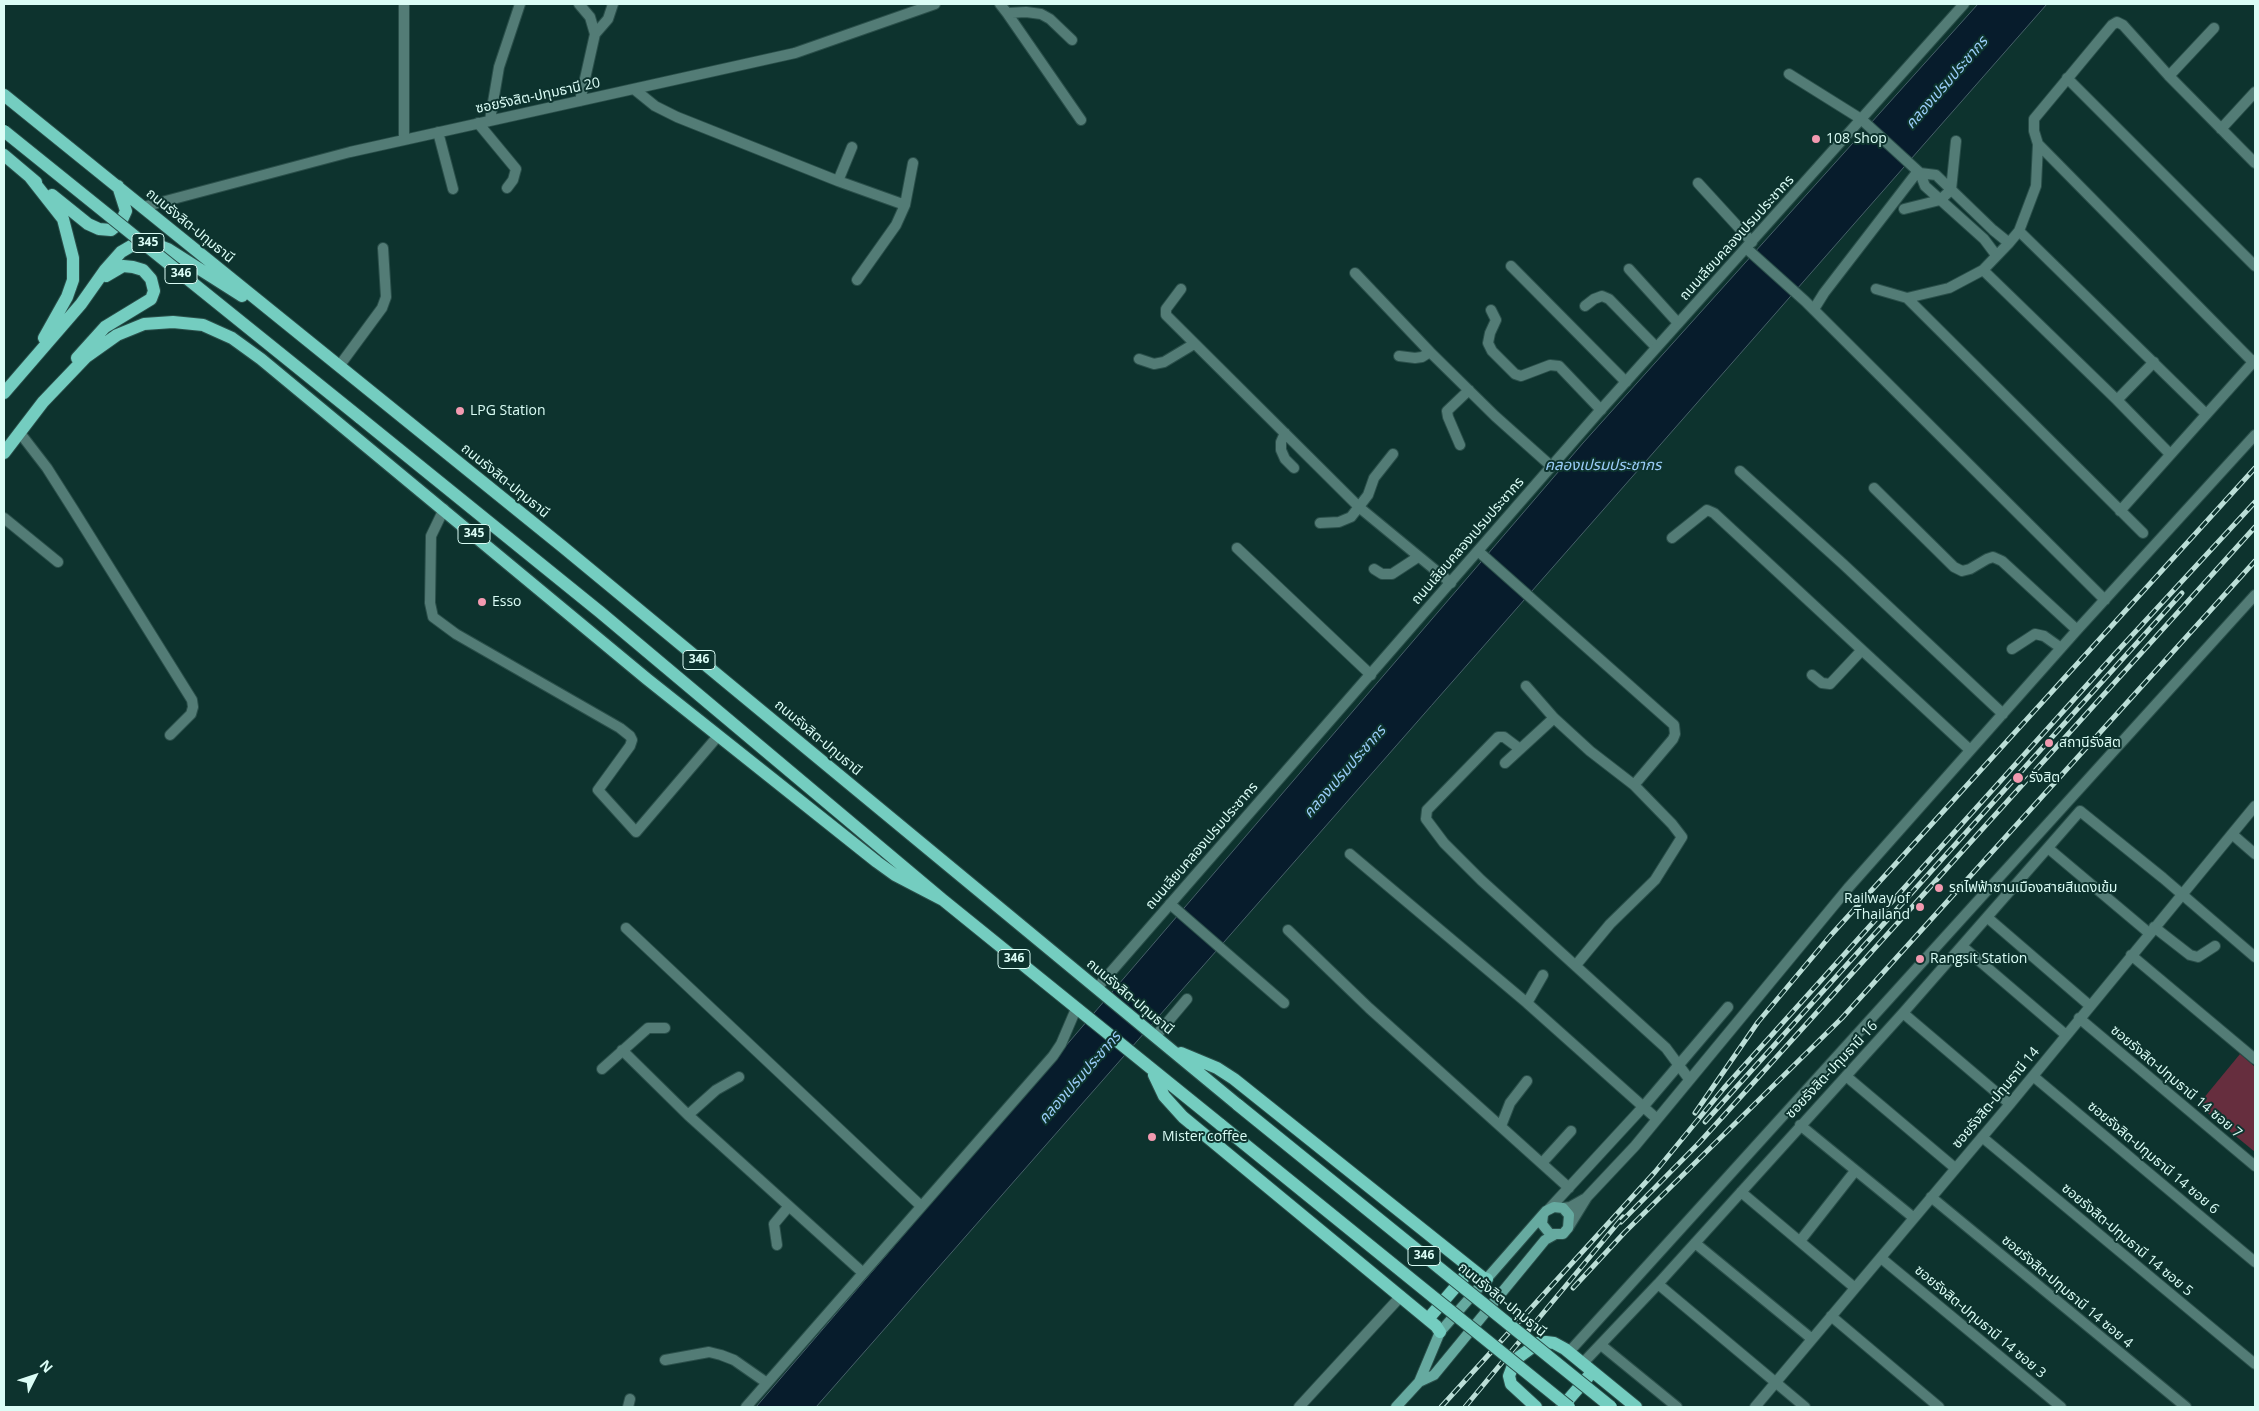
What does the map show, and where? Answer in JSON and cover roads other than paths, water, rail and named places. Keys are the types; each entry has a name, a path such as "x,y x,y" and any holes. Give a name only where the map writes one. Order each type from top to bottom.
{"main road":[{"name":"ถนนรังสิต-ปทุมธานี","path":"4,95 340,366 1167,1048 1611,1407"},
{"name":"346","path":"4,131 607,618 943,900 1569,1407"},
{"path":"4,155 88,224 99,229 111,230 121,222 126,210 118,186"},
{"path":"30,177 63,219 73,258 73,280 68,297 34,358"},
{"name":"345","path":"6,388 81,304 92,286 121,252 138,242 154,244 168,249 291,326"},
{"path":"43,402 94,337 116,320 151,299 154,290 151,279 143,270 122,266 110,272 98,282 81,304"},
{"name":"345","path":"4,453 43,402 86,357 117,335 144,324 173,322 203,325 232,338 262,359 718,736 889,871 943,900"},
{"path":"1167,1048 1217,1068 1234,1079 1471,1269 1487,1279"},
{"path":"1152,1071 1164,1096 1184,1117 1401,1296 1440,1332"},
{"path":"1396,1407 1419,1382 1434,1374 1546,1240 1554,1235 1563,1234 1568,1228 1569,1215 1562,1208 1546,1212 1440,1332 1419,1382"},
{"path":"1546,1212 1544,1228 1554,1235"},
{"path":"1428,1319 1471,1269"},
{"path":"1536,1407 1510,1384 1509,1376 1519,1357 1538,1343 1554,1343 1569,1352 1636,1407"},
{"path":"1562,1407 1587,1368"}],"street":[{"path":"404,4 404,140"},
{"path":"490,120 499,67 520,4"},
{"path":"579,4 593,23 595,34 580,101"},
{"path":"595,34 608,19 613,4"},
{"name":"ซอยรังสิต-ปทุมธานี 20","path":"143,206 478,122 809,49 923,6 935,4"},
{"path":"1000,4 1081,120"},
{"name":"ถนนเลียบคลองเปรมประชากร","path":"1101,992 1172,905 1480,552 1551,466 1656,347 1864,122 1964,4"},
{"path":"1007,13 1026,12 1041,14 1050,19 1072,40"},
{"path":"1907,298 1949,288 1983,270 2019,232 2036,186 2038,144 2034,131 2034,119 2112,25 2117,22 2123,25 2169,76 2255,163"},
{"path":"2169,76 2214,28"},
{"path":"1789,74 1864,122 1918,171 1925,186 1984,239 1996,255"},
{"path":"2067,78 2255,266"},
{"path":"634,89 655,106 671,115 904,205"},
{"path":"2221,129 2255,92"},
{"path":"478,122 516,169 516,174 506,188"},
{"path":"438,132 453,188"},
{"path":"1904,209 1940,200 1951,190 1956,141"},
{"path":"2038,144 2254,361 2120,511"},
{"path":"838,181 852,147"},
{"path":"857,280 896,225 904,205 914,163"},
{"path":"1918,171 1936,175 1993,230 2009,242"},
{"path":"1814,309 1824,293 1918,171"},
{"path":"1698,183 1749,247 1806,301 2105,600"},
{"path":"2019,232 2206,414"},
{"path":"340,366 382,308 386,297 383,248"},
{"path":"1511,266 1626,382"},
{"path":"1630,270 1678,323"},
{"path":"1983,270 2170,454"},
{"path":"1355,273 1430,352 1551,466"},
{"path":"1181,289 1165,312 1194,344 1253,399 1284,433 1360,508 1451,583"},
{"path":"1876,289 1907,298 2143,533"},
{"path":"1585,306 1594,298 1602,296 1609,299 1656,347"},
{"path":"1491,310 1496,320 1488,343 1492,351 1515,374 1521,376 1550,365 1559,366 1601,410"},
{"path":"1139,359 1154,364 1164,362 1194,344"},
{"path":"1399,356 1415,358 1422,357 1430,352"},
{"path":"2117,400 2154,362"},
{"path":"1460,445 1447,411 1469,390"},
{"path":"20,433 73,509 192,700 191,714 170,735"},
{"path":"1284,433 1281,450 1285,459 1294,468"},
{"path":"1568,1228 1587,1198 1635,1146 1849,887 2077,630 2255,435"},
{"path":"1320,523 1345,521 1360,508 1368,495 1374,478 1393,454"},
{"path":"1740,471 1843,564 2003,714"},
{"path":"1874,488 1954,567 1962,571 1970,569 1986,559 1993,558 2002,561 2077,630"},
{"path":"444,509 431,536 430,603 433,617 456,634 620,728 630,736 632,740 630,746 598,786 598,790 636,832 718,736"},
{"path":"1672,538 1707,510 1714,513 1970,750"},
{"path":"4,518 58,562"},
{"path":"1237,548 1371,675"},
{"path":"1480,552 1674,725 1675,734 1673,739 1634,785"},
{"path":"1374,569 1382,574 1392,574 1418,557"},
{"path":"1569,1352 2255,595"},
{"path":"2012,648 2035,634 2044,636 2061,648"},
{"path":"1812,675 1822,683 1830,684 1861,651"},
{"path":"1526,686 1554,718 1590,751 1634,785 1682,837 1655,880 1610,924 1576,965"},
{"path":"1505,763 1554,718"},
{"path":"1520,749 1504,737 1498,737 1427,810 1426,819 1444,843 1481,880 1666,1048 1689,1080"},
{"name":"ซอยรังสิต-ปทุมธานี 14","path":"1755,1407 2010,1104 2089,1005 2255,806"},
{"name":"ซอยรังสิต-ปทุมธานี 16","path":"1587,1368 1600,1345 1658,1284 1903,1013 2080,811 2182,894"},
{"path":"2232,834 2255,854"},
{"path":"2048,848 2152,930 2190,955 2198,957 2215,946"},
{"path":"1350,854 1528,1003 1657,1119"},
{"path":"2182,894 2255,956"},
{"path":"1172,905 1284,1003"},
{"path":"1988,918 2089,1005"},
{"path":"626,928 920,1206"},
{"path":"1288,930 1369,1008 1569,1188"},
{"path":"1962,946 2066,1035"},
{"path":"2131,955 2255,1060"},
{"path":"1528,1003 1543,974"},
{"path":"1153,1035 1187,999"},
{"path":"1546,1212 1643,1107 1728,1007"},
{"path":"746,1407 862,1272 1053,1056 1081,1013"},
{"path":"1903,1013 2010,1104"},
{"name":"ซอยรังสิต-ปทุมธานี 14 ซอย 7","path":"2079,1018 2255,1166"},
{"path":"602,1069 648,1028 665,1028"},
{"path":"622,1050 688,1114 862,1272"},
{"path":"1846,1076 1955,1168"},
{"name":"ซอยรังสิต-ปทุมธานี 14 ซอย 6","path":"2033,1076 2255,1262"},
{"path":"688,1114 716,1090 740,1077"},
{"path":"1501,1126 1510,1103 1528,1081"},
{"path":"1800,1125 1914,1218"},
{"path":"1542,1163 1571,1131"},
{"name":"ซอยรังสิต-ปทุมธานี 14 ซอย 5","path":"1982,1137 2255,1364"},
{"path":"1800,1240 1855,1171"},
{"path":"1741,1192 1855,1288"},
{"name":"ซอยรังสิต-ปทุมธานี 14 ซอย 4","path":"1932,1197 2186,1407"},
{"path":"1562,1208 1570,1207 1587,1198"},
{"path":"777,1245 774,1224 789,1206"},
{"path":"1695,1243 1812,1339"},
{"name":"ซอยรังสิต-ปทุมธานี 14 ซอย 3","path":"1881,1258 2061,1407"},
{"path":"1658,1284 1805,1407"},
{"path":"1299,1407 1401,1296"},
{"path":"1831,1316 1939,1407"},
{"path":"1600,1345 1677,1407"},
{"path":"665,1360 709,1352 734,1360 767,1383"}],"water":[{"name":"คลองเปรมประชากร","path":"1978,4 2047,4 816,1407 756,1407 1583,443"}],"railway":[{"path":"1695,1113 1758,1022 1831,935 2255,468"},
{"path":"1441,1407 1655,1172 1724,1088 2113,656 2255,502"},
{"path":"1621,1222 1699,1143 2255,527"},
{"path":"1573,1288 1625,1232 1842,1018 2255,561"},
{"path":"1705,1122 2182,593"},
{"path":"1465,1407 1623,1217"}],"place":[{"name":"108 Shop","path":"1816,139"},
{"name":"LPG Station","path":"460,411"},
{"name":"Esso","path":"482,602"},
{"name":"สถานีรังสิต","path":"2049,743"},
{"name":"รังสิต","path":"2018,778"},
{"name":"รถไฟฟ้าชานเมืองสายสีแดงเข้ม","path":"1939,888"},
{"name":"Railway of Thailand","path":"1920,907"},
{"name":"Rangsit Station","path":"1920,959"},
{"name":"Mister coffee","path":"1152,1137"}]}
